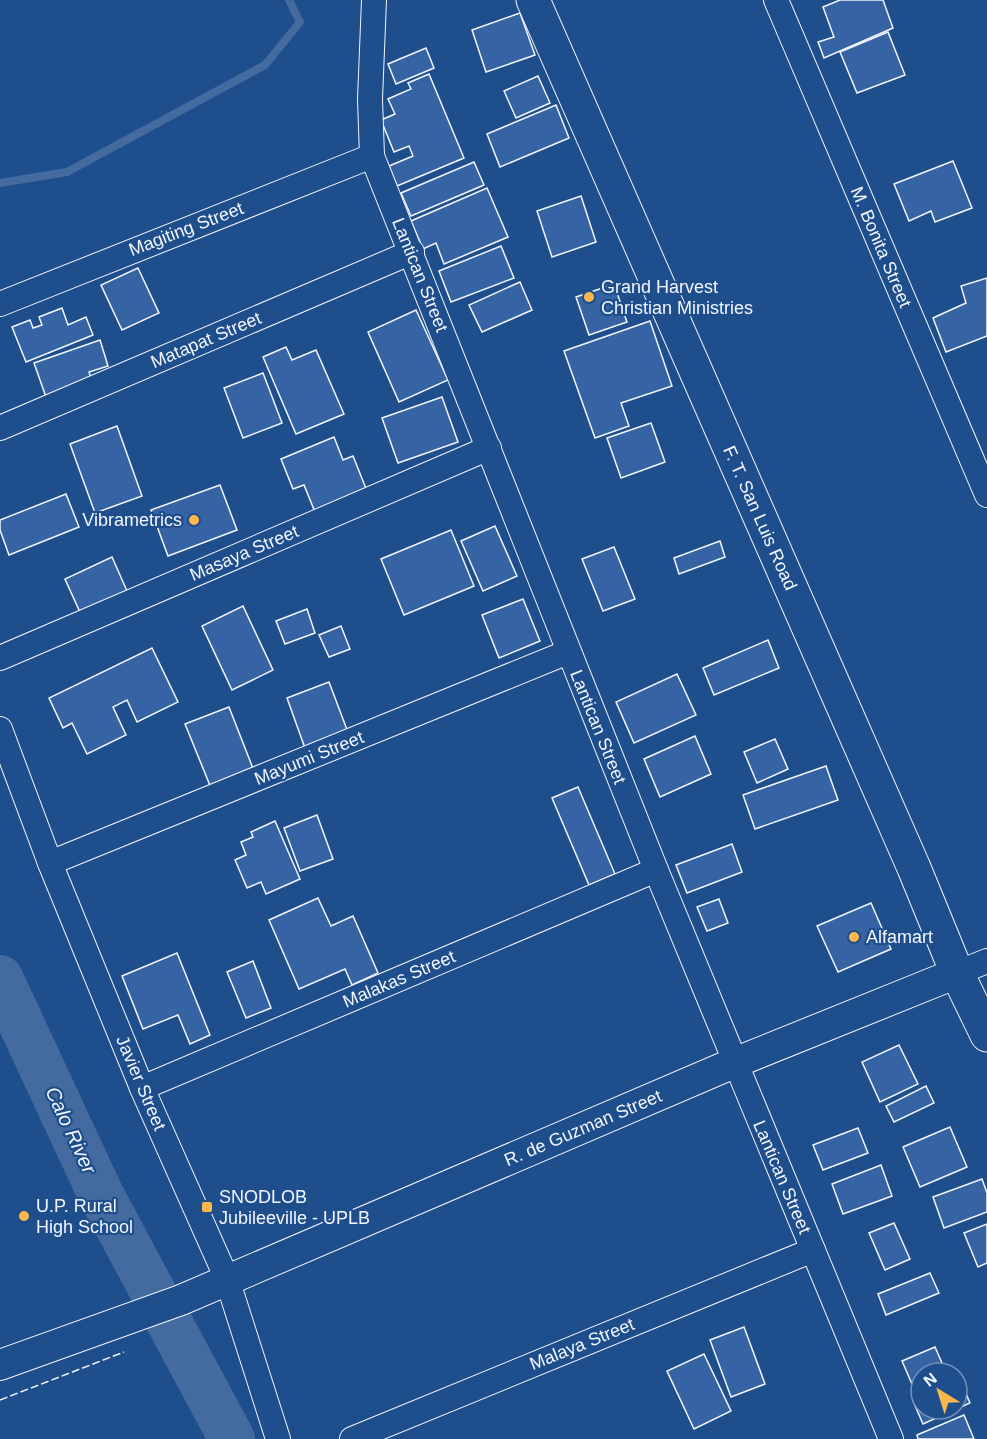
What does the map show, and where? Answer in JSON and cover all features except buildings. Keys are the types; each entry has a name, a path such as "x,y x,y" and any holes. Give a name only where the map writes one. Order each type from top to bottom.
{"main road":[{"name":"F. T. San Luis Road","path":"533,0 909,857 957,973 987,1035"}],"street":[{"name":"Lantican Street","path":"374,0 370,99 372,156 412,252 568,652 888,1438"},
{"name":"M. Bonita Street","path":"776,0 987,495"},
{"name":"Magiting Street","path":"0,304 372,156"},
{"name":"Matapat Street","path":"0,428 412,252"},
{"name":"Masaya Street","path":"0,658 489,448"},
{"name":"Mayumi Street","path":"50,864 568,652"},
{"name":"Javier Street","path":"0,729 50,864 142,1088 227,1280 278,1439"},
{"name":"Malakas Street","path":"142,1088 656,870"},
{"name":"R. de Guzman Street","path":"0,1365 181,1300 734,1063 987,961"},
{"name":"Malaya Street","path":"352,1439 813,1250"}],"waterway":[{"path":"0,183 67,172 265,65 300,22 289,0"},
{"name":"Calo River","path":"0,978 101,1195 232,1439"}],"fence":[{"path":"0,1400 124,1352"}],"place":[{"name":"Grand Harvest Christian Ministries","path":"589,297"},
{"name":"Vibrametrics","path":"194,520"},
{"name":"Alfamart","path":"854,937"},
{"name":"SNODLOB Jubileeville - UPLB","path":"207,1207"},
{"name":"U.P. Rural High School","path":"24,1216"}]}
